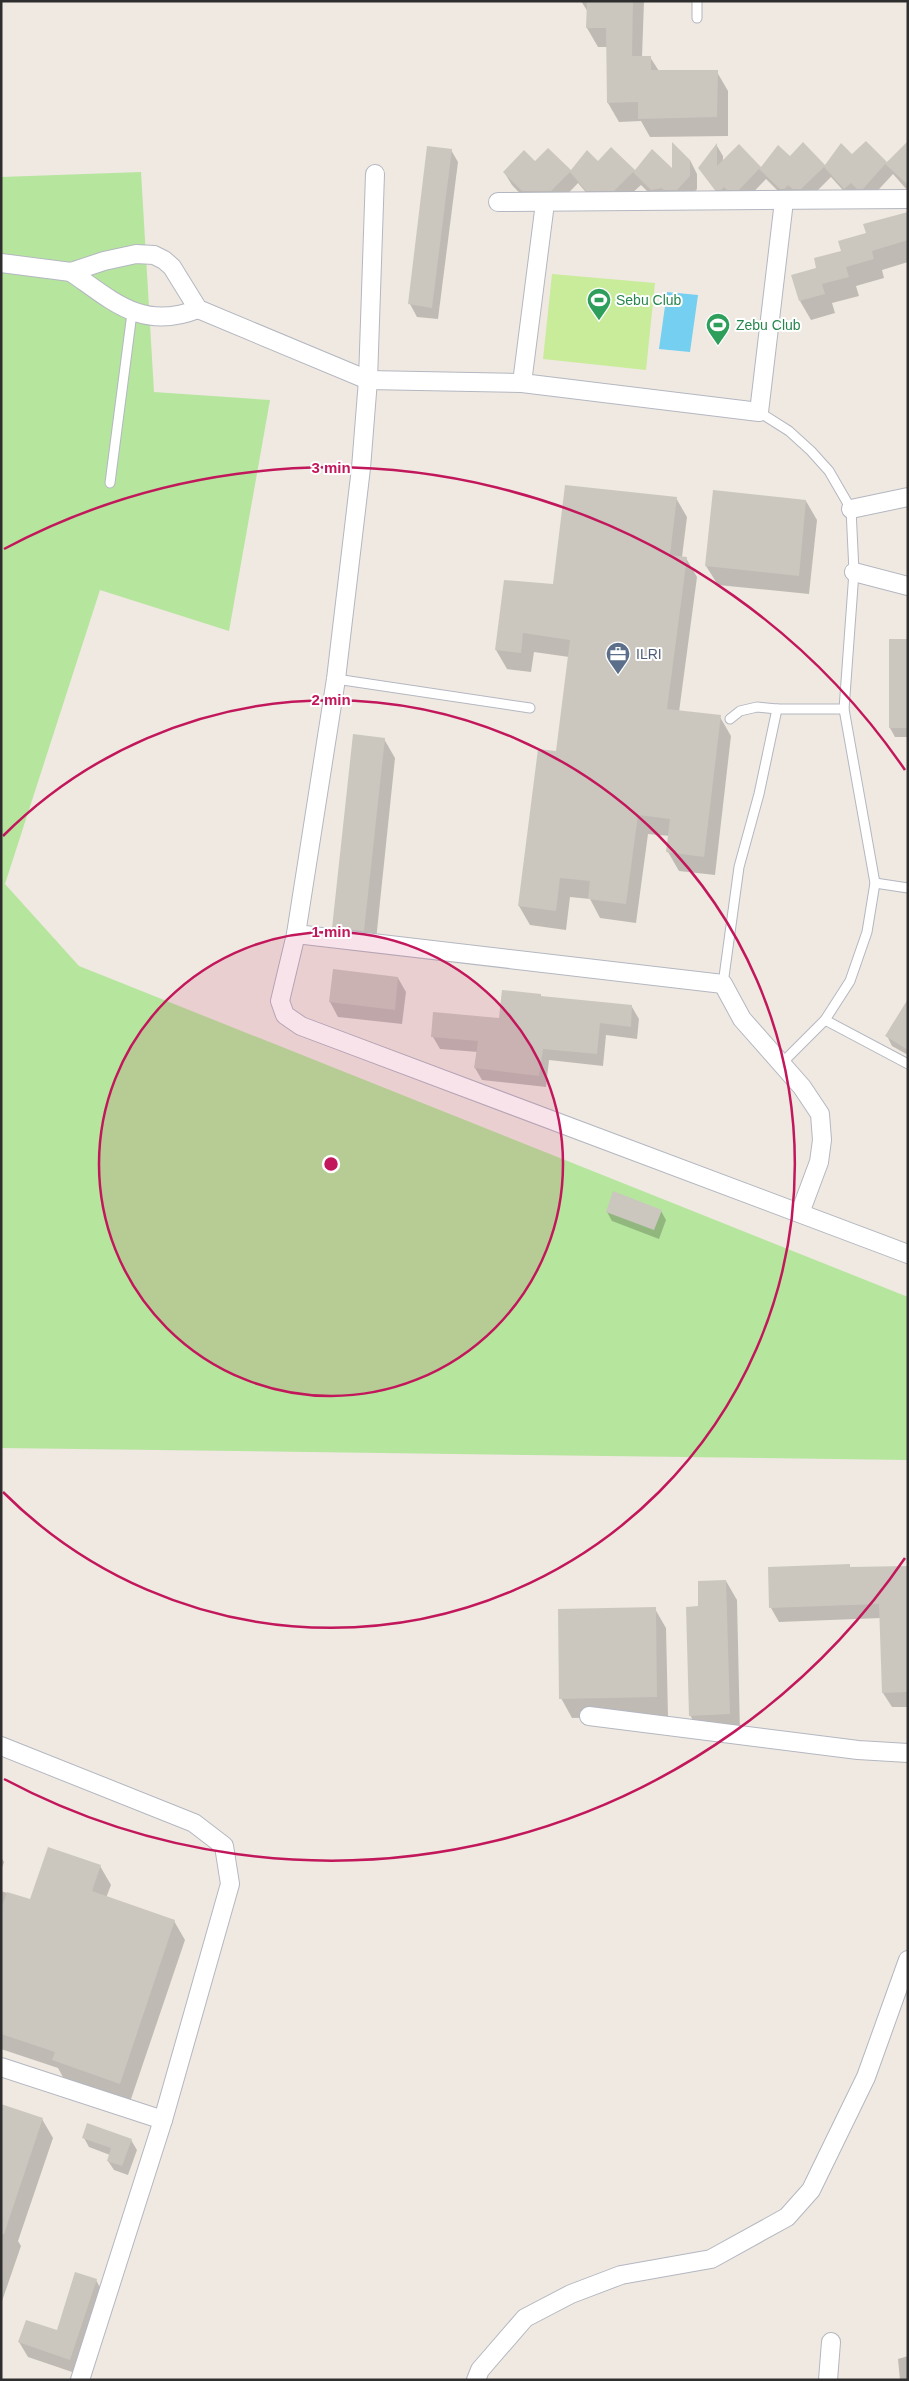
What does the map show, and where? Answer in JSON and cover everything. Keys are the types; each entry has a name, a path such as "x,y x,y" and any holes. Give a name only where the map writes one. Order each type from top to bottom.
{"street":[{"path":"375,174 368,380 361,468 336,679 296,934 280,1001 285,1015 301,1026 908,1254"},
{"path":"1,263 71,272 104,261 136,254 154,255 164,260 172,268 198,309 368,380 522,383 759,412 784,200"},
{"path":"498,202 908,200"},
{"path":"522,383 545,203"},
{"path":"71,272 132,313 148,317 166,318 198,309"},
{"path":"851,509 908,497"},
{"path":"854,572 908,586"},
{"path":"296,934 723,984 742,1018 802,1087 820,1114 822,1140 819,1162 800,1213"},
{"path":"588,1716 858,1750 908,1753"},
{"path":"1,1746 194,1824 224,1846 230,1884 163,2120 80,2380"},
{"path":"476,2380 480,2370 525,2318 571,2294 621,2275 711,2259 787,2218 811,2190 866,2077 908,1960"},
{"path":"1,2067 163,2120"},
{"path":"828,2380 831,2342"}],"lane":[{"path":"697,1 697,18"},
{"path":"110,483 132,313"},
{"path":"759,412 789,431 811,451 829,472 851,509 854,572 844,709 875,883 866,932 850,981 825,1020 782,1064"},
{"path":"336,679 530,708"},
{"path":"730,718 740,711 757,707 777,709 844,709"},
{"path":"723,984 739,867 760,794 777,709"},
{"path":"875,883 908,888"},
{"path":"825,1020 908,1064"}],"green space":[{"path":"141,172 154,392 270,400 229,631 100,590 5,884 79,966 908,1297 908,1460 1,1448 1,177"},
{"name":"Sebu Club","path":"552,274 655,283 646,370 543,359"}],"water":[{"path":"667,292 698,295 690,352 659,349"}],"building":[{"path":"587,1 633,1 632,56 651,56 651,70 718,70 717,117 638,119 638,102 607,103 606,28 586,28"},
{"path":"866,141 887,162 863,189 857,189 851,183 844,189 824,167 801,189 793,189 788,185 784,189 780,189 759,169 739,190 727,190 724,187 721,190 715,190 698,168 717,143 717,166 739,144 761,167 778,145 790,156 803,142 825,165 841,143 852,154"},
{"path":"908,141 908,185 885,164"},
{"path":"672,142 690,160 690,176 677,190 664,190 662,188 651,190 633,172 614,191 586,191 570,172 551,191 522,191 503,172 524,150 535,161 548,148 571,170 587,150 598,161 611,147 635,170 652,149 672,168"},
{"path":"427,146 452,149 432,308 408,304"},
{"path":"908,212 908,240 872,251 874,259 846,267 849,277 822,284 825,294 799,301 791,275 816,268 814,258 841,251 838,241 866,233 863,224"},
{"name":"ILRI","path":"565,485 677,497 670,555 687,557 667,709 721,715 704,857 666,852 670,819 638,815 626,904 588,899 590,881 560,878 556,911 518,906 538,749 556,751 570,640 523,633 521,653 495,650 504,580 553,584"},
{"path":"713,490 806,500 799,576 705,566"},
{"path":"889,639 908,639 908,728 889,728"},
{"path":"353,734 385,738 364,931 332,928"},
{"path":"333,969 398,977 395,1010 329,1002"},
{"path":"502,990 632,1005 631,1027 600,1023 597,1054 543,1049 539,1076 474,1068 478,1041 431,1037 433,1012 499,1018"},
{"path":"908,999 908,1050 885,1036"},
{"path":"613,1191 662,1210 654,1230 606,1212"},
{"path":"850,1564 850,1567 908,1566 908,1692 882,1693 879,1604 769,1608 768,1567"},
{"path":"726,1580 730,1714 689,1716 686,1607 698,1606 698,1581"},
{"path":"656,1607 657,1697 559,1699 558,1609"},
{"path":"48,1847 101,1865 92,1891 175,1920 120,2084 52,2060 55,2052 1,2034 1,1909 7,1892 30,1899"},
{"path":"1,2104 43,2118 4,2234 1,2234"},
{"path":"87,2123 132,2139 122,2166 107,2161 111,2148 82,2138"},
{"path":"75,2272 97,2279 70,2360 18,2342 26,2320 57,2330"}],"place":[{"name":"Sebu Club","path":"599,321"},
{"name":"Zebu Club","path":"718,346"},
{"name":"ILRI","path":"618,675"}]}
